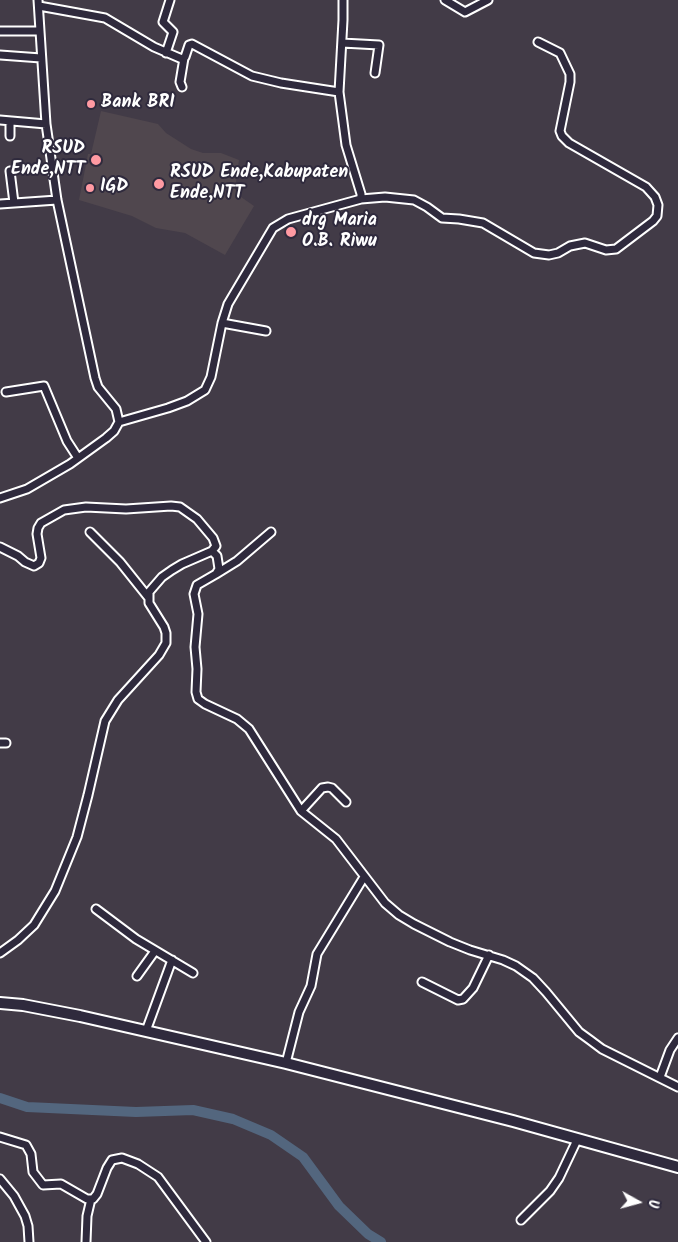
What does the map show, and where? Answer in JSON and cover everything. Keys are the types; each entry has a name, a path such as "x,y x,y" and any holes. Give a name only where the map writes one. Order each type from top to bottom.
{"highway":[{"path":"0,1003 23,1005 146,1031 286,1064 513,1121 678,1167"}],"street":[{"path":"166,53 172,30 163,22 170,0"},
{"path":"343,0 339,92 346,145 361,199"},
{"path":"445,0 465,12 488,0"},
{"path":"0,498 35,485 78,458 114,431 119,422 116,409 98,387 95,378 57,200 46,124 39,3 105,18 166,53 184,58"},
{"path":"0,31 40,31"},
{"path":"119,422 187,401 205,390 211,377 222,323 228,304 273,228 288,219 361,199 385,197 414,200 444,219 459,219 483,223 534,253 549,255 558,253 570,246 585,243 606,250 616,249 653,221 657,216 658,205 655,197 646,187 569,143 562,136 560,131 570,74 560,53 538,42"},
{"path":"342,43 379,45 375,73"},
{"path":"182,87 180,82 184,58 189,45 192,44 252,76 281,83 339,92"},
{"path":"0,55 41,58"},
{"path":"0,120 46,124"},
{"path":"10,121 10,136"},
{"path":"10,171 14,203"},
{"path":"0,204 57,200"},
{"path":"222,323 266,331"},
{"path":"6,392 44,386 67,441 78,458"},
{"path":"0,547 34,566 39,563 41,558 37,534 41,523 64,510 86,507 126,509 171,506 183,509 205,528 216,542 216,546 212,551 172,570 151,589 148,597 149,604 164,627 166,643 159,654 118,700 106,721 79,829 55,891 34,925 0,953"},
{"path":"90,532 120,562 148,597"},
{"path":"271,532 237,561 197,585 194,594 198,614 195,647 198,669 196,692 198,699 237,719 248,730 300,811 336,839 385,903 399,915 470,950 516,966 533,978 579,1032 622,1059 678,1088"},
{"path":"212,551 216,553 219,562 219,569 216,574"},
{"path":"300,811 322,788 332,788 346,802"},
{"path":"286,1064 299,1012 311,986 317,954 364,877"},
{"path":"96,909 155,952 193,973"},
{"path":"137,976 155,952"},
{"path":"422,982 458,1000 463,999 473,988 490,956"},
{"path":"146,1031 172,960"},
{"path":"660,1077 670,1050 678,1038"},
{"path":"0,1137 26,1145 31,1154 33,1172 43,1185 61,1184 82,1197 91,1199 95,1198 112,1160 116,1158 130,1160 158,1177 206,1242"},
{"path":"522,1220 550,1192 559,1178 577,1140"},
{"path":"0,1180 14,1196 25,1216 29,1242"},
{"path":"86,1242 88,1209 91,1199"}],"shaded area":[{"name":"RSUD Ende,Kabupaten Ende,NTT","path":"101,111 158,124 166,133 191,149 203,153 221,153 239,160 235,189 241,197 254,206 225,255 185,233 156,228 132,216 79,200 88,154 91,154"}],"waterway":[{"path":"0,1098 27,1107 136,1112 193,1110 233,1119 271,1135 303,1157 339,1206 368,1234 381,1242"}],"place":[{"name":"Bank BRI","path":"91,104"},
{"name":"RSUD Ende,NTT","path":"96,160"},
{"name":"RSUD Ende,Kabupaten Ende,NTT","path":"159,184"},
{"name":"IGD","path":"90,188"},
{"name":"drg Maria O.B. Riwu","path":"291,232"}]}
